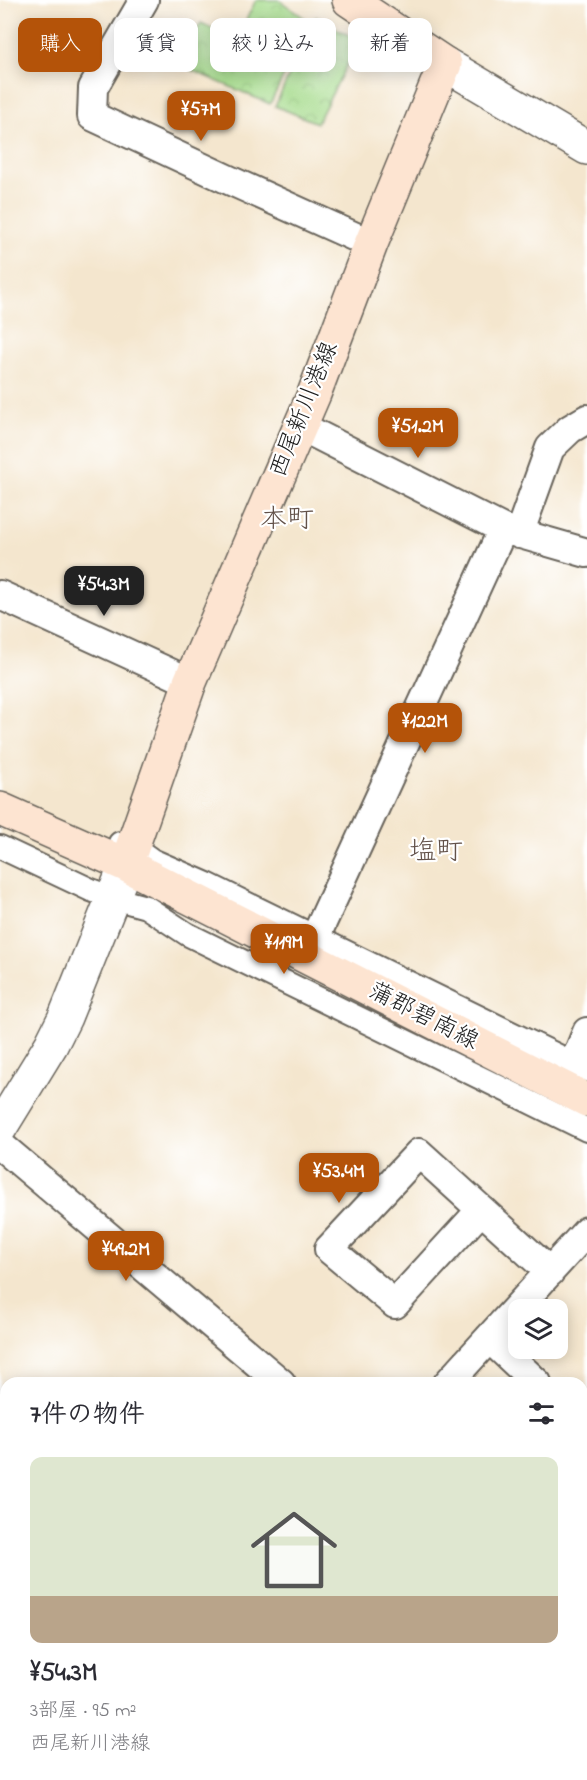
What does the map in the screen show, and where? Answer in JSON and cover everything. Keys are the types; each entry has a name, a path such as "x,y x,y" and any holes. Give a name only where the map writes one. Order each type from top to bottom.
{"main road":[{"path":"349,0 445,63"},
{"name":"西尾新川港線","path":"128,855 190,682 300,426 445,63"},
{"name":"蒲郡碧南線","path":"0,809 128,855 309,947 573,1073 587,1100"}],"street":[{"path":"144,0 93,88 92,116 371,244"},
{"path":"445,63 587,148"},
{"path":"309,947 550,448 570,429 587,419"},
{"path":"300,426 511,532 587,553"},
{"path":"0,595 190,682"},
{"path":"0,796 106,841 128,855 65,1017 51,1045 0,1128"},
{"path":"0,847 113,898 146,907 187,934 587,1130"},
{"path":"573,1073 587,1032"},
{"path":"0,1145 274,1377"},
{"path":"481,1210 395,1304 329,1249 419,1153 550,1272"},
{"path":"453,1377 587,1230"},
{"path":"489,1338 531,1377"}],"green space":[{"path":"256,0 279,0 304,18 247,18"},
{"path":"201,23 210,27 210,72 286,72 270,104 196,72 198,72 198,28"},
{"path":"336,28 348,35 348,62 317,123 275,106 291,72 336,72"}],"district":[{"name":"本町","path":"287,520"},
{"name":"塩町","path":"436,852"}]}
